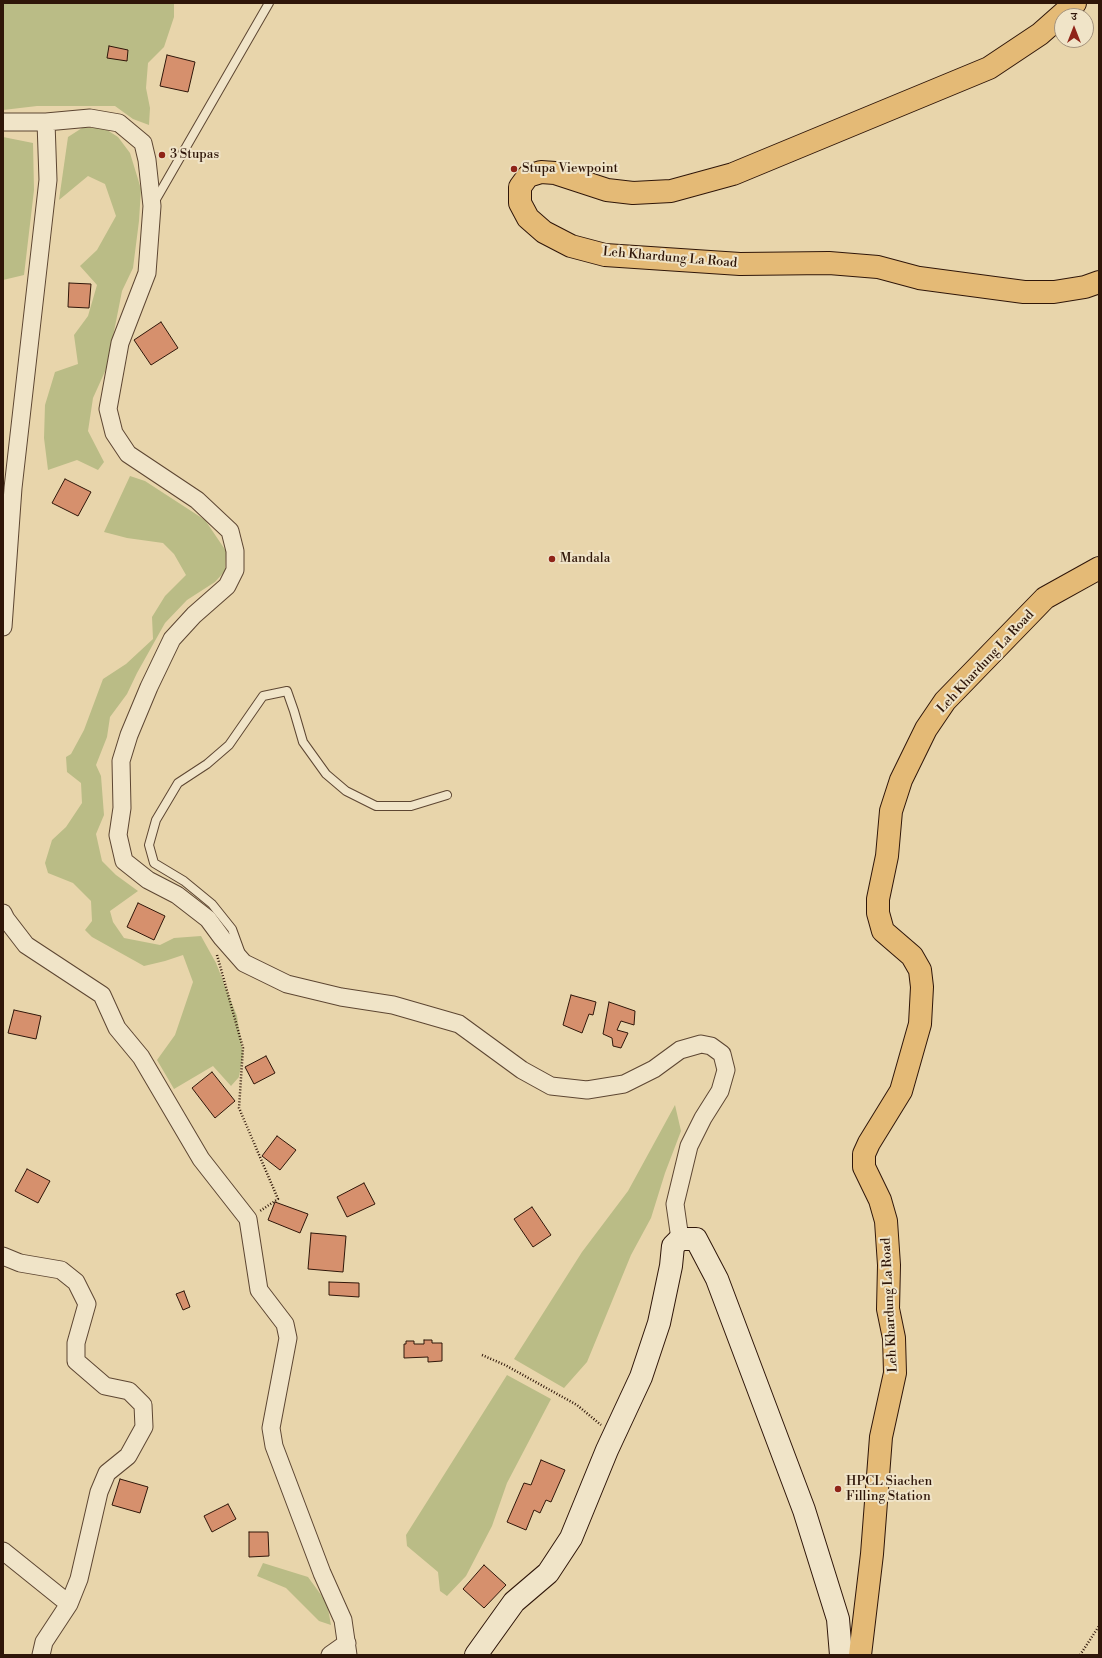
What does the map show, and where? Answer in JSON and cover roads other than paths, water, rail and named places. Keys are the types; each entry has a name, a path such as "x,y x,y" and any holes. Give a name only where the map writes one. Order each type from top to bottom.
{"main road":[{"name":"Leh Khardung La Road","path":"1074,3 1040,34 989,68 733,174 671,191 633,193 607,190 555,173 541,172 528,176 520,188 520,203 528,218 544,232 571,246 605,255 740,264 829,263 878,267 919,278 1024,292 1054,292 1085,287 1099,282"},
{"name":"Leh Khardung La Road","path":"860,1655 872,1554 881,1437 895,1373 894,1338 888,1309 889,1265 886,1221 880,1200 864,1167 864,1154 869,1143 901,1091 920,1024 922,987 920,970 912,956 883,931 878,913 878,899 887,856 891,811 901,780 926,729 945,701 1045,598 1099,568"}],"street":[{"path":"3,122 46,122 90,118 119,123 143,143 147,160 152,206 147,273 120,343 108,408 114,433 128,454 197,500 230,531 235,551 235,570 228,586 194,615 172,639 149,687 129,735 121,761 122,808 118,835 124,861 148,880 177,895 208,919 244,963 287,984 342,997 393,1004 459,1024 522,1070 551,1086 586,1090 624,1084 654,1069 680,1050 701,1044 711,1046 722,1054 726,1070 720,1091 703,1118 689,1146 676,1204 680,1240"},
{"path":"3,626 13,488 48,180 46,122"},
{"path":"3,913 26,945 102,995 116,1028 141,1057 201,1159 248,1219 259,1290 285,1324 288,1338 272,1428 274,1446 322,1573 343,1620 347,1649 330,1655"},
{"path":"476,1655 514,1602 548,1573 571,1538 614,1436 644,1370 659,1323 671,1266 673,1246 680,1240 696,1239 717,1279 804,1510 838,1619 840,1655"},
{"path":"3,1256 20,1263 61,1270 76,1282 87,1304 76,1343 76,1361 105,1386 129,1391 143,1405 144,1427 128,1456 107,1473 99,1492 79,1579 69,1604 44,1642 41,1655"},
{"path":"3,1551 69,1604"}],"lane":[{"path":"152,206 269,3"},
{"path":"244,963 232,929 212,904 184,881 154,863 149,845 156,820 178,783 207,764 229,745 263,696 287,691 302,742 326,774 346,791 376,806 411,806 447,795"}],"place":[{"name":"3 Stupas","path":"162,155"},
{"name":"Stupa Viewpoint","path":"514,169"},
{"name":"Mandala","path":"552,559"},
{"name":"HPCL Siachen Filling Station","path":"838,1489"}]}
